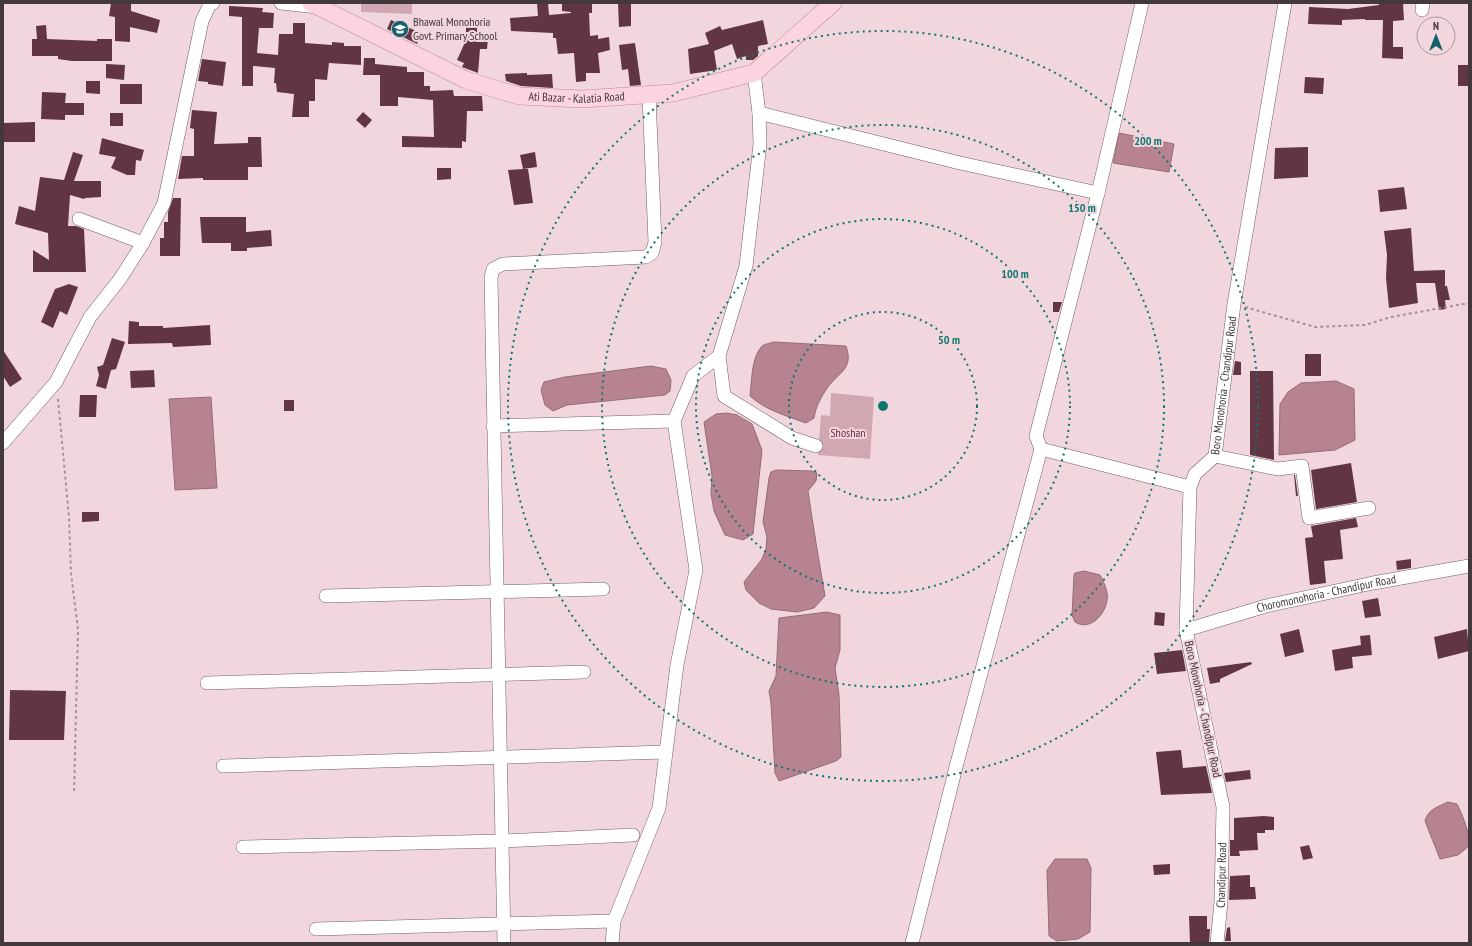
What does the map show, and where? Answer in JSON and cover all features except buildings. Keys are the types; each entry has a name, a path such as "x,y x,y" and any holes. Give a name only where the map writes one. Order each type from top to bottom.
{"main road":[{"name":"Ati Bazar - Kalatia Road","path":"315,4 466,80 520,96 582,99 673,93 754,73 834,3"}],"street":[{"path":"3,442 56,382 90,317 120,279 144,243 164,203 202,21 210,4 213,3"},
{"path":"281,3 315,4"},
{"path":"912,943 957,763 1041,449 1036,436 1098,193 1142,3"},
{"name":"Boro Monohoria - Chandipur Road","path":"1223,807 1186,630 1190,487 1195,474 1215,456 1234,304 1285,3"},
{"path":"754,73 759,113 760,144 746,266 719,356 724,396 792,438 816,446"},
{"path":"504,943 491,278 493,269 503,264 646,257 652,253 656,242 649,95"},
{"path":"759,113 960,163 1098,193"},
{"path":"79,219 144,243"},
{"path":"612,943 614,921 659,808 665,752 678,665 696,570 674,421 693,376 719,356"},
{"path":"493,426 674,421"},
{"path":"1041,449 1190,487"},
{"path":"1215,456 1278,470 1302,466 1309,518 1369,508"},
{"name":"Choromonohoria - Chandipur Road","path":"1186,630 1266,606 1373,583 1469,566"},
{"path":"326,596 603,589"},
{"path":"207,683 584,672"},
{"path":"223,766 665,752"},
{"name":"Chandipur Road","path":"1217,943 1221,902 1223,807"},
{"path":"243,846 501,841 633,835"},
{"path":"316,929 614,921"}],"path":[{"path":"1234,304 1315,327 1365,325 1391,317 1469,303"},
{"path":"56,382 69,517 71,573 78,630 74,794"}],"green space":[{"path":"361,3 412,3 412,14 361,12"},
{"name":"Shoshan","path":"831,393 874,397 870,459 818,455 821,415 830,416"}],"shaded area":[{"path":"1119,133 1174,144 1169,172 1113,163"},
{"path":"774,342 846,346 848,354 847,365 823,394 817,406 814,418 806,423 769,409 750,396 754,363 758,351 762,346"},
{"path":"651,366 666,369 671,380 670,391 665,395 567,405 553,411 545,405 541,390 544,382 565,377"},
{"path":"1336,381 1354,389 1355,440 1335,450 1279,455 1280,404 1288,392 1301,383"},
{"path":"211,397 217,488 175,490 169,399"},
{"path":"727,413 737,415 752,424 762,450 753,534 743,540 725,535 714,511 711,494 712,476 704,422 716,414"},
{"path":"776,470 812,471 817,473 816,481 808,491 825,596 814,608 797,612 771,609 759,603 746,590 744,582 762,559 766,549 767,537 763,522 769,478 771,472"},
{"path":"1084,571 1100,575 1106,588 1107,599 1106,606 1098,618 1093,622 1081,625 1075,622 1072,615 1074,575 1075,573"},
{"path":"827,612 840,615 840,650 835,668 839,695 841,757 836,761 779,781 775,773 769,691 776,676 779,618"},
{"path":"1448,802 1457,804 1464,819 1469,846 1458,855 1440,859 1425,821 1426,817 1431,811"},
{"path":"1055,859 1087,859 1091,868 1090,932 1078,939 1057,941 1049,936 1047,870"}],"place":[{"name":"Bhawal Monohoria Govt. Primary School","path":"400,29"}]}
